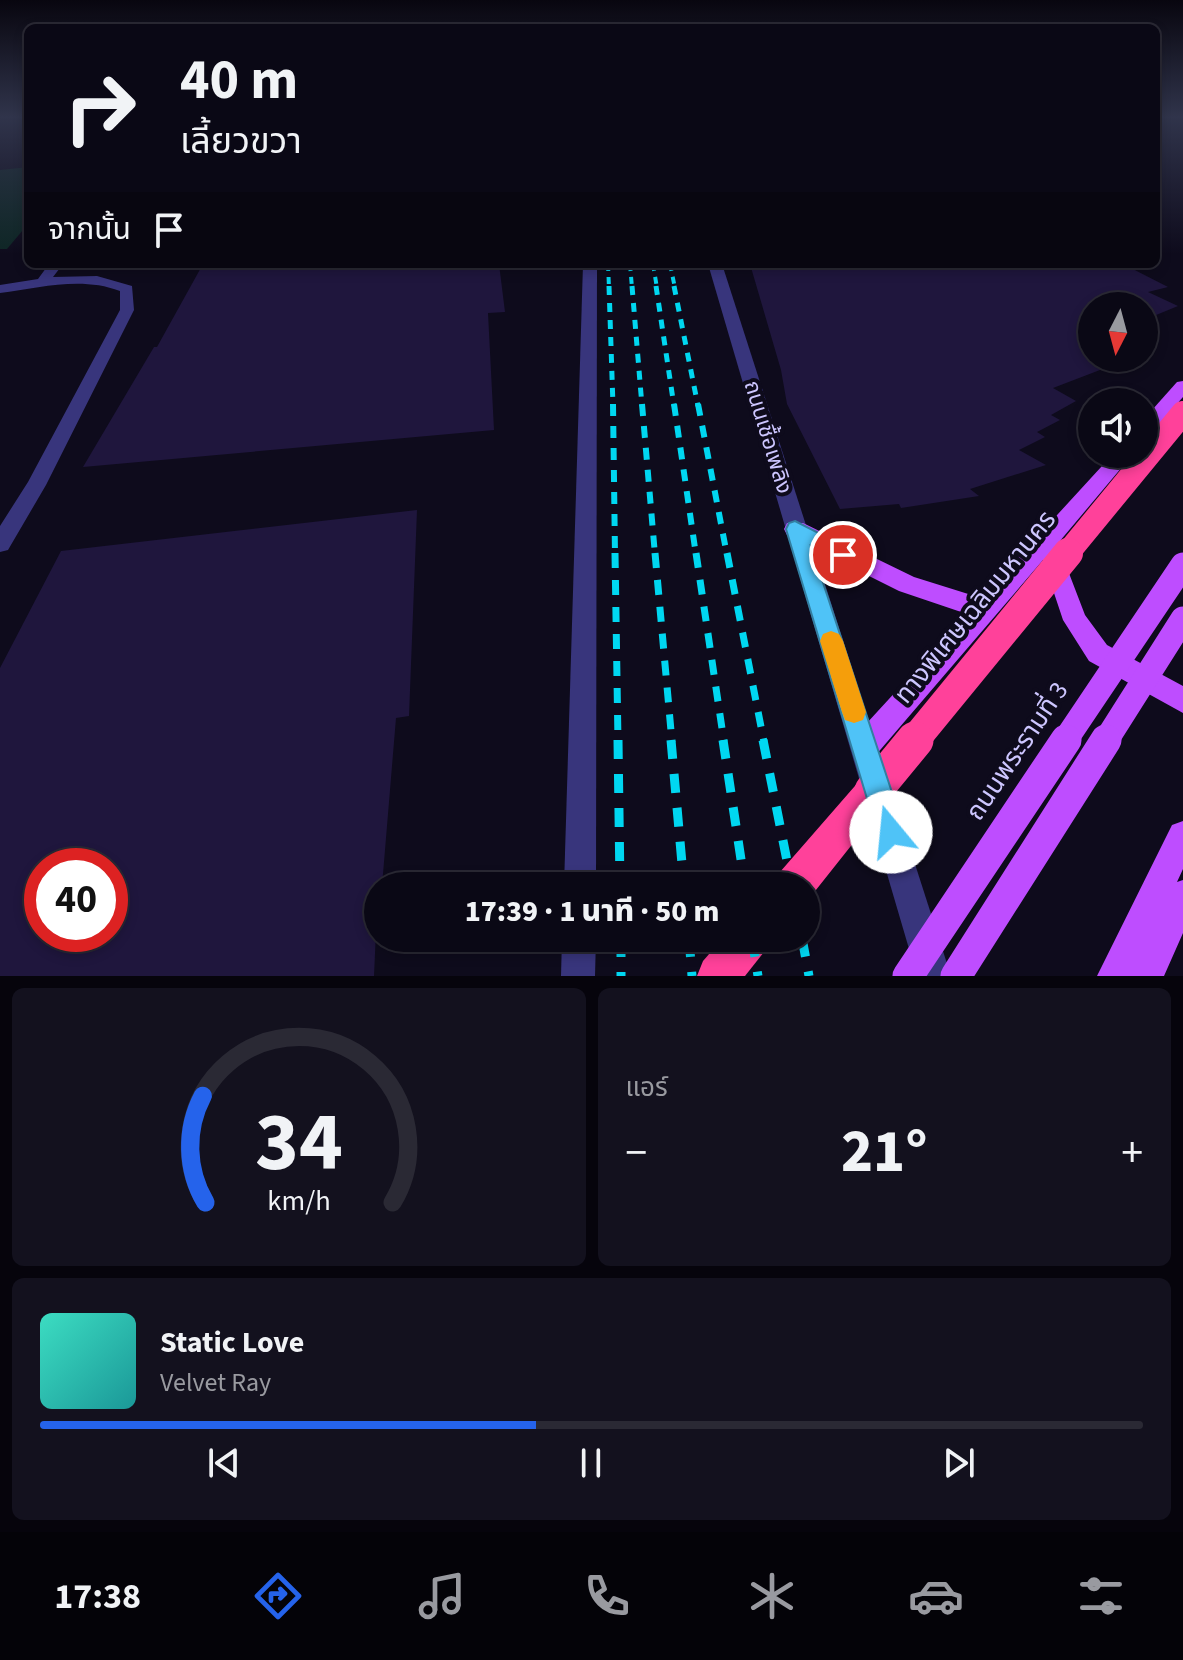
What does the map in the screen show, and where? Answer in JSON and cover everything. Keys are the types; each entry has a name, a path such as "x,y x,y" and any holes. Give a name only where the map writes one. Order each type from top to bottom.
{"highway":[{"name":"ทางพิเศษเฉลิมมหานคร","path":"806,872 1183,413"},
{"path":"718,976 738,952"}],"main road":[{"path":"1158,415 1183,386"},
{"path":"865,746 1112,468"},
{"path":"795,529 907,584 986,610"},
{"path":"1047,542 1075,620 1098,653 1183,700"},
{"name":"ถนนพระรามที่ 3","path":"908,976 1183,565"},
{"path":"956,976 1183,619"},
{"path":"1114,976 1183,836"},
{"path":"1146,976 1183,896"}],"street":[{"path":"41,285 53,268"},
{"path":"580,872 590,268"},
{"name":"ถนนเชื้อเพลิง","path":"716,268 934,976"},
{"path":"0,289 110,282 127,289 127,310 36,485 0,544"},
{"path":"578,976 579,952"}],"green space":[{"path":"24,167 24,229 7,249 0,249 0,170"}],"building":[{"path":"201,268 500,268 505,312 488,313 494,430 83,467 154,347 157,347"},
{"path":"751,268 1131,268 1168,287 1148,292 1078,292 1078,372 1095,372 1053,388 1076,401 1051,415 1060,420 1037,432 1045,437 1019,450 1046,465 970,489 979,496 901,508 899,504 840,509 787,404 781,370"},
{"path":"1158,297 1178,306 1158,314"},
{"path":"417,510 409,716 396,718 383,872 364,872 364,952 375,952 374,976 0,976 0,668 61,551"}],"railway":[{"path":"608,268 609,288"},
{"path":"630,268 632,288"},
{"path":"654,268 657,288"},
{"path":"671,268 675,288"},
{"path":"609,286 613,406"},
{"path":"632,286 642,406"},
{"path":"656,286 674,406"},
{"path":"674,286 698,406"},
{"path":"613,404 615,555"},
{"path":"642,404 655,555"},
{"path":"674,404 696,555"},
{"path":"698,404 727,555"},
{"path":"615,553 618,742"},
{"path":"655,553 672,742"},
{"path":"696,553 724,742"},
{"path":"727,553 764,742"},
{"path":"618,740 620,872"},
{"path":"671,740 683,872"},
{"path":"723,740 743,872"},
{"path":"763,740 789,872"},
{"path":"621,952 621,976"},
{"path":"690,952 692,976"},
{"path":"754,952 758,976"},
{"path":"805,952 809,976"}],"slow traffic":[{"path":"831,641 854,712"}],"route":[{"path":"843,555 795,529 891,832"}]}
